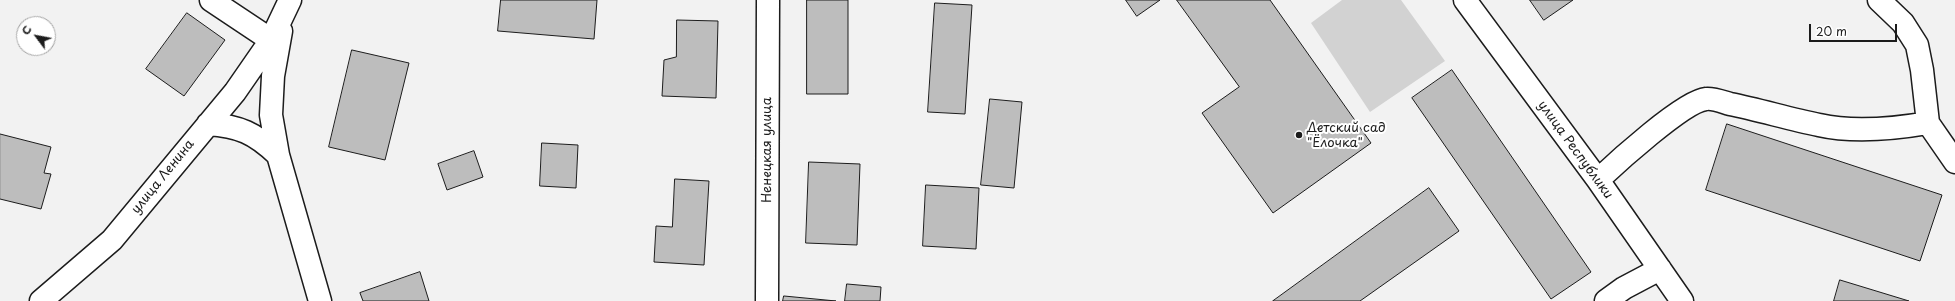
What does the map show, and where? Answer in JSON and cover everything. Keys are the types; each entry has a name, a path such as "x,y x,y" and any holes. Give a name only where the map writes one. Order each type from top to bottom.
{"street":[{"path":"210,0 271,40"},
{"name":"Ненецкая улица","path":"767,301 768,0"},
{"name":"улица Республики","path":"1465,0 1598,180 1682,301"},
{"path":"1879,0 1903,22 1916,45 1922,70 1928,123 1955,162"},
{"name":"улица Ленина","path":"41,301 112,240 235,92 271,40 287,7"},
{"name":"улица Ленина","path":"287,7 272,84 271,115 278,155 320,301"},
{"path":"1598,180 1629,151 1673,117 1694,102 1707,99 1828,126 1858,130 1896,128 1928,123"},
{"path":"208,124 228,125 248,131 264,142 278,155"},
{"path":"1606,301 1624,288 1660,269"}],"shaded area":[{"path":"1342,0 1401,0 1445,61 1370,112 1311,23"}],"building":[{"path":"501,0 597,0 594,39 498,31"},
{"path":"807,0 848,0 848,94 807,94"},
{"path":"1126,0 1160,0 1137,16"},
{"path":"1177,0 1270,0 1371,143 1273,213 1202,113 1239,87"},
{"path":"1530,0 1573,0 1544,20"},
{"path":"935,3 972,5 965,114 928,112"},
{"path":"187,13 225,40 184,96 146,69"},
{"path":"677,20 718,21 716,98 662,96 664,60 676,57"},
{"path":"352,50 409,63 385,160 329,147"},
{"path":"1452,70 1591,272 1551,299 1412,98"},
{"path":"990,99 1022,102 1014,188 981,185"},
{"path":"1727,124 1942,195 1920,261 1706,190"},
{"path":"0,134 51,147 44,173 51,174 41,209 0,199"},
{"path":"542,143 578,145 576,188 540,186"},
{"path":"474,151 483,177 447,190 438,164"},
{"path":"809,162 860,164 857,245 806,243"},
{"path":"675,179 709,181 704,265 654,262 656,226 672,227"},
{"path":"926,185 979,188 976,249 923,246"},
{"path":"1429,188 1459,231 1360,301 1273,301"},
{"path":"420,272 429,301 363,301 360,293"},
{"path":"1840,280 1909,301 1834,301"},
{"path":"847,284 881,287 880,301 845,301"},
{"path":"784,296 836,301 783,301"}],"place":[{"name":"Детский сад \"Ёлочка\"","path":"1299,135"}]}
